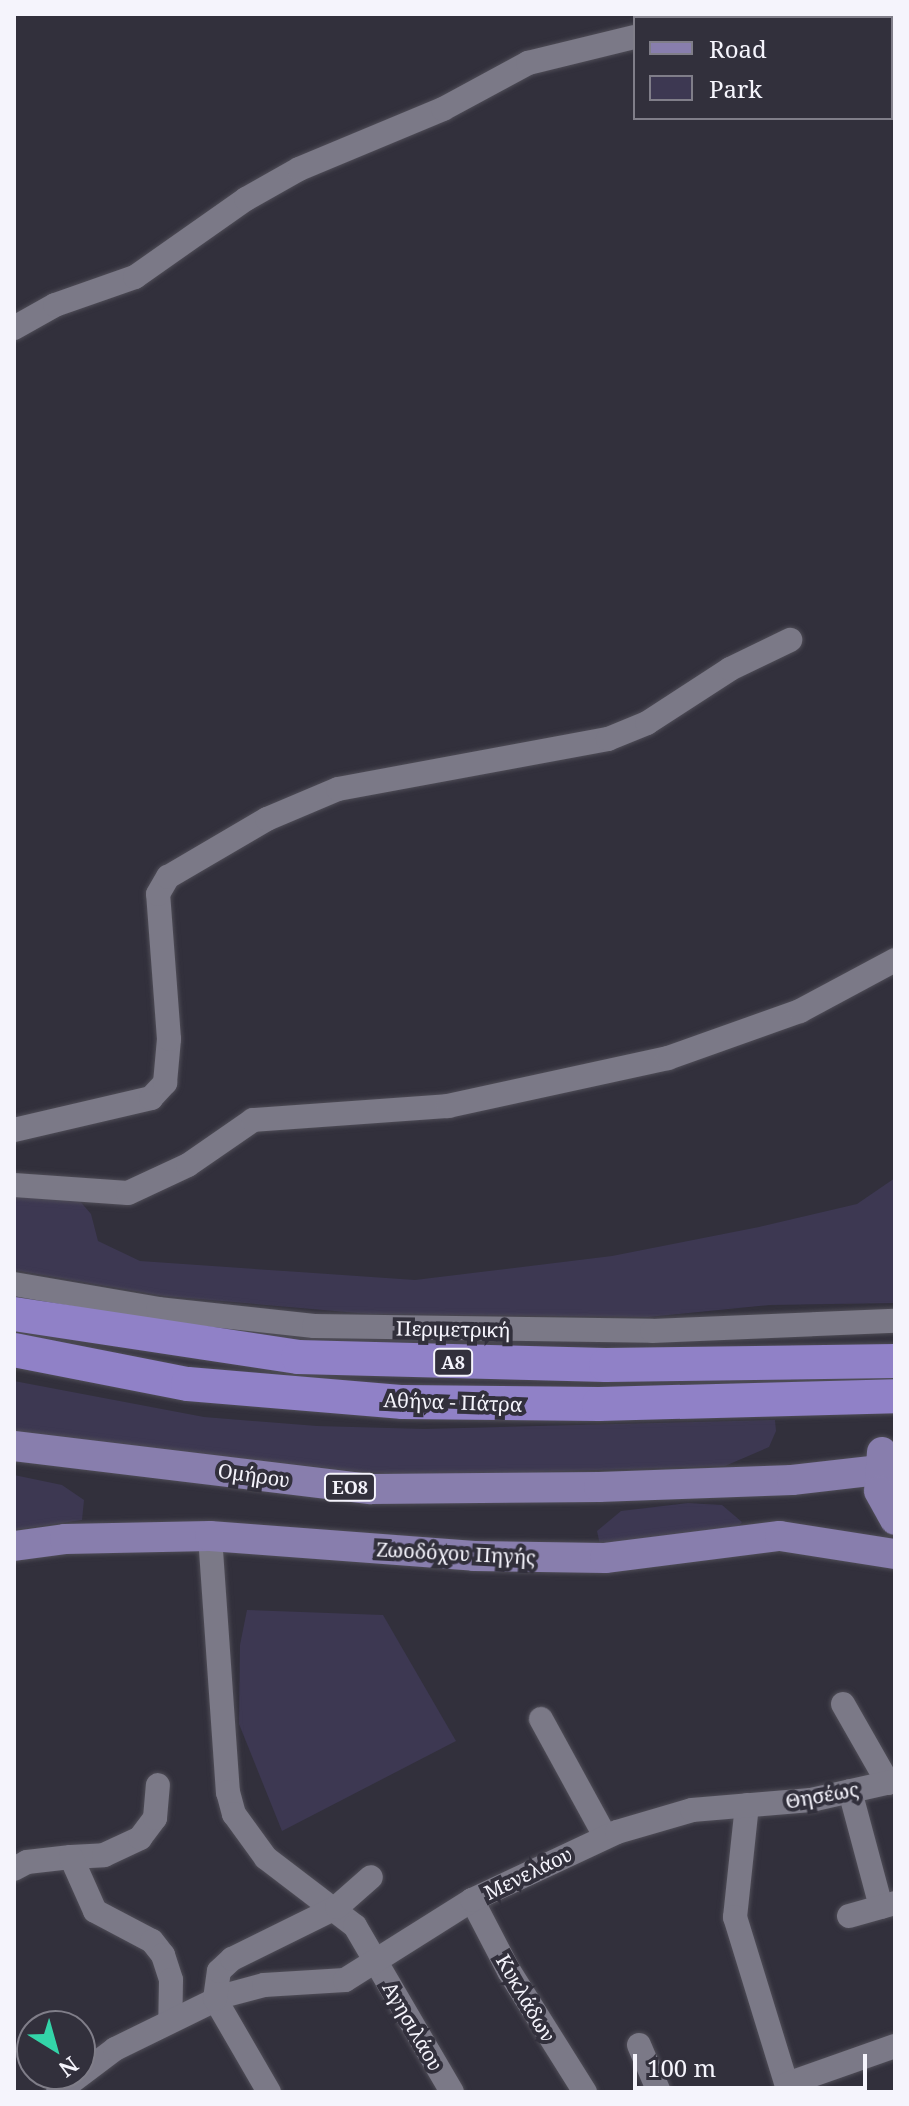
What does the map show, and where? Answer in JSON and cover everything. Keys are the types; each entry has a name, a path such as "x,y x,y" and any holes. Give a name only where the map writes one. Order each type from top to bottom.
{"highway":[{"name":"Αθήνα - Πάτρα","path":"14,1314 298,1357 606,1365 895,1361"},
{"name":"Αθήνα - Πάτρα","path":"14,1350 188,1384 403,1402 599,1404 895,1396"}],"main road":[{"name":"Ομήρου","path":"14,1446 371,1489 687,1483 825,1476 888,1459"},
{"name":"Ομήρου","path":"687,1483 888,1459"},
{"path":"888,1459 879,1491 891,1515"},
{"path":"825,1476 857,1486 891,1515"},
{"name":"Ζωοδόχου Πηγής","path":"14,1546 65,1539 210,1536 392,1551 605,1558 780,1536 895,1554"}],"street":[{"path":"14,328 55,305 144,272 237,205 299,169 443,109 528,63 633,37"},
{"path":"14,1130 151,1098 165,1083 169,1039 158,894 168,877 267,819 338,789 608,739 647,723 730,669 790,640"},
{"path":"14,1185 128,1193 188,1165 253,1120 448,1106 668,1058 800,1011 895,960"},
{"name":"Περιμετρική","path":"14,1284 158,1309 314,1326 652,1331 895,1321"},
{"name":"Αγησιλάου","path":"210,1536 228,1792 234,1814 266,1858 337,1907 375,1959 452,2092"},
{"path":"843,1704 891,1782"},
{"path":"541,1719 605,1836"},
{"name":"Θησέως","path":"747,1805 850,1791 891,1782"},
{"path":"14,1869 71,1857 104,1855 140,1838 155,1818 158,1785"},
{"path":"849,1916 888,1905 850,1791"},
{"path":"747,1805 735,1917 788,2088 895,2046"},
{"name":"Μενελάου","path":"58,2092 115,2049 215,1999 264,1985 333,1984 362,1971 375,1959 472,1900 605,1836 692,1810 747,1805"},
{"path":"71,1857 95,1911 152,1941 163,1955 171,1980 170,2019"},
{"path":"269,2092 215,1999 218,1974 228,1962 337,1907 371,1877"},
{"name":"Κυκλάδων","path":"472,1900 509,1971 585,2092"},
{"path":"639,2045 659,2092"}],"green space":[{"path":"895,1178 895,1303 769,1305 648,1317 369,1314 164,1296 14,1270 14,1190 79,1200 91,1214 98,1241 140,1261 415,1280 612,1256 759,1227 857,1204"},
{"path":"14,1381 204,1417 317,1426 425,1429 775,1420 776,1431 769,1447 725,1466 434,1475 361,1472 14,1432"},
{"path":"14,1475 62,1485 84,1500 82,1520 14,1530"},
{"path":"688,1503 722,1505 742,1522 735,1530 600,1545 597,1531 621,1511"},
{"path":"247,1610 383,1615 456,1741 282,1831 239,1724 240,1645"}]}
